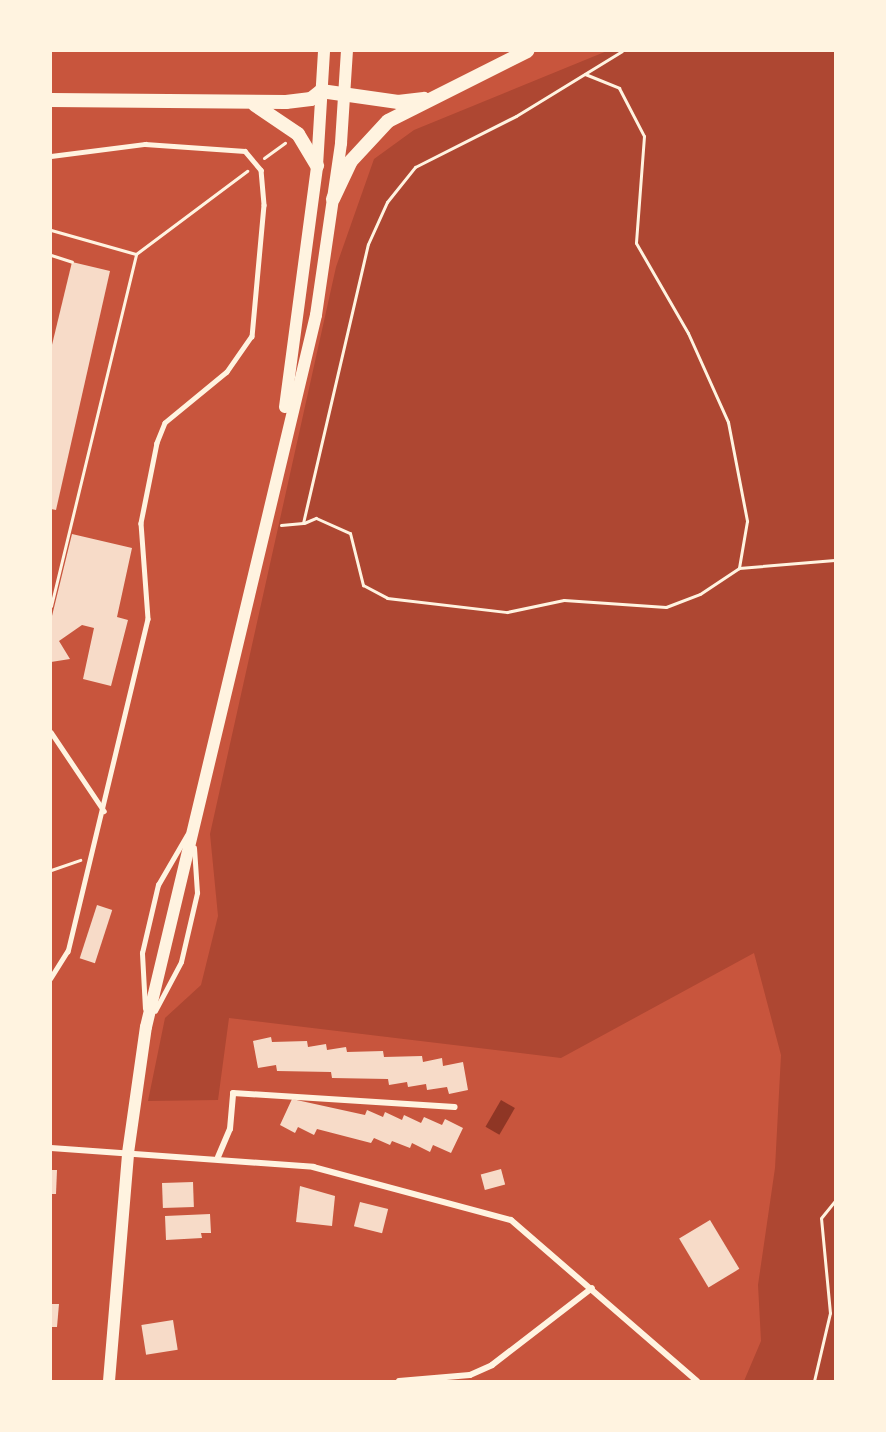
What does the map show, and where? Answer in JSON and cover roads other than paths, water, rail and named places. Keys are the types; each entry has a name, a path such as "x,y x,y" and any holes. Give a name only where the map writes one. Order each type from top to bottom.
{"main road":[{"path":"278,459 317,166 324,51"},
{"path":"109,1381 128,1153 146,1027 262,526 316,315 333,199 345,92 347,51"},
{"path":"333,199 351,160 369,138 424,99 527,51"},
{"path":"51,100 302,101 321,91 345,92 374,100 424,99"},
{"path":"235,102 267,110 292,128 317,166"}],"street":[{"path":"218,1158 230,1129 233,1093 455,1107"},
{"path":"51,1148 218,1158 313,1167 495,1214 524,1230 697,1381"},
{"path":"399,1381 470,1375 492,1365 592,1288"}],"lane":[{"path":"51,156 146,144 210,145 245,151 256,164 264,205 252,336 227,372 165,423 157,443 141,523 150,610 69,951 51,978"},
{"path":"51,732 53,741 104,811"},
{"path":"146,1027 142,953 158,885 192,827"},
{"path":"146,1027 183,951 196,893 192,827"}]}
